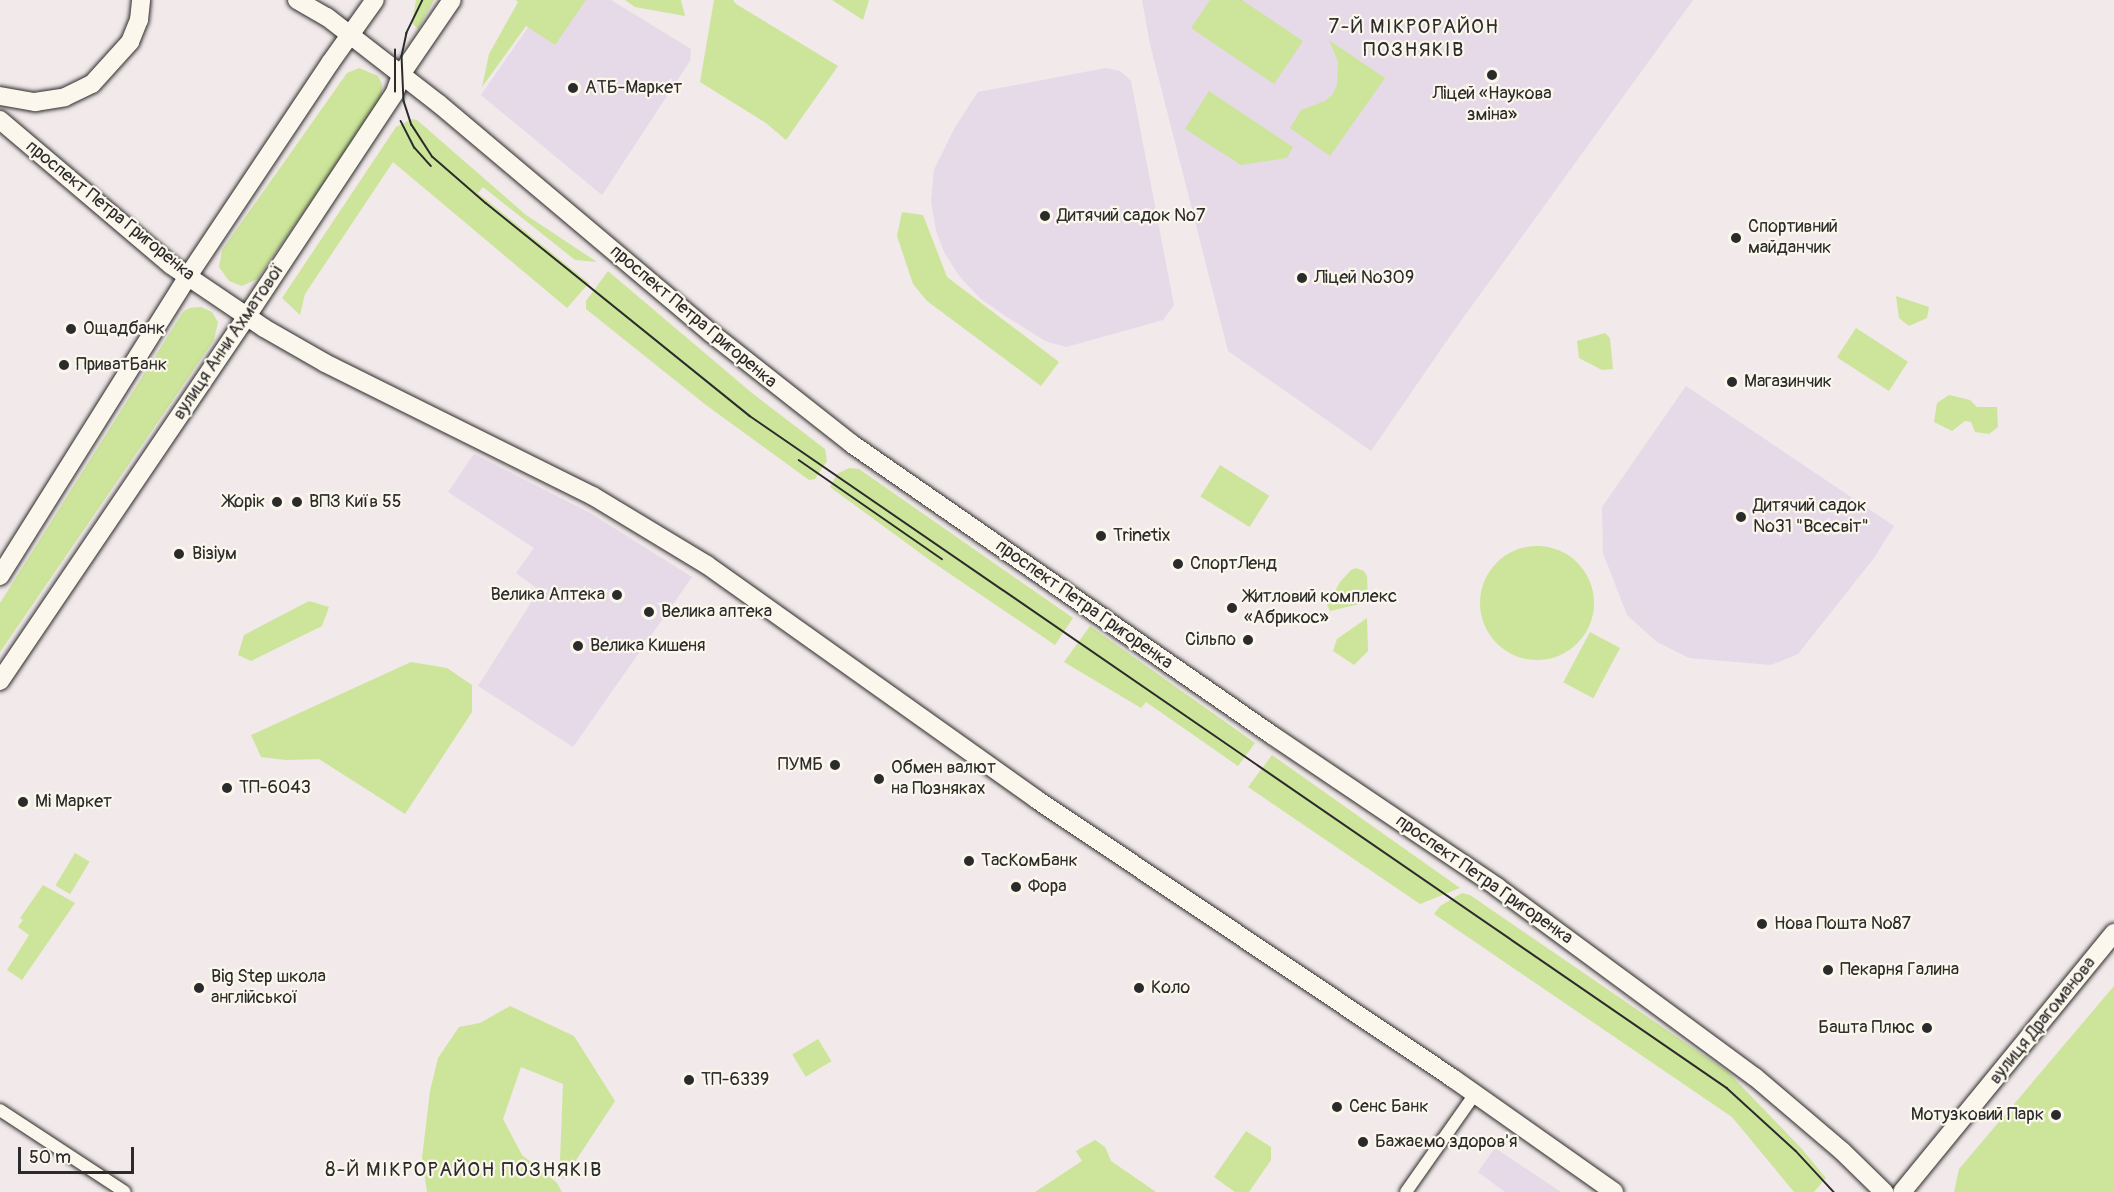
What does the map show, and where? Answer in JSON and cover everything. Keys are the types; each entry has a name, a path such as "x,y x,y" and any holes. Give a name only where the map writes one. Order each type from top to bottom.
{"main road":[{"path":"0,96 35,102 65,97 92,84 130,42 139,20 141,0"},
{"name":"проспект Петра Григоренка","path":"297,0 327,17 350,38 401,75 550,196 711,333 852,444 1272,735 1497,887 1755,1077 1842,1150 1884,1192"},
{"path":"0,576 188,276 330,63 375,0"},
{"name":"вулиця Анни Ахматової","path":"0,681 247,316 395,92 401,75 452,0"},
{"name":"проспект Петра Григоренка","path":"0,120 171,265 247,316 325,363 593,496 707,564 1036,799 1475,1094 1614,1192"},
{"name":"вулиця Драгоманова","path":"1902,1192 2114,933"}],"street":[{"path":"1406,1192 1475,1094"},
{"path":"0,1110 125,1192"}],"shaded area":[{"path":"547,0 611,0 691,49 690,61 602,195 481,95"},
{"path":"1142,0 1693,0 1450,336 1371,451 1228,351 1150,44"},
{"name":"Дитячий садок №7","path":"1106,68 1120,71 1131,81 1174,305 1163,320 1066,347 1045,341 1004,315 981,299 960,277 945,254 936,231 931,201 934,170 955,127 978,92"},
{"name":"Дитячий садок №31 \"Всесвіт\"","path":"1686,386 1894,526 1874,558 1798,654 1771,665 1689,658 1657,642 1627,615 1603,553 1602,507"},
{"path":"474,454 590,513 692,577 573,747 478,686 539,590 516,573 534,548 448,492"},
{"path":"1495,1148 1561,1192 1505,1192 1478,1172"}],"green space":[{"path":"416,0 434,0 418,29 412,23"},
{"path":"516,0 586,0 555,45 526,26 482,87 489,54 518,2"},
{"path":"625,0 681,0 685,16 635,7"},
{"path":"714,0 733,0 838,66 786,140 766,123 700,82"},
{"path":"832,0 869,0 863,20"},
{"path":"1210,0 1242,0 1303,41 1274,84 1191,28"},
{"path":"1329,40 1385,78 1330,156 1290,128 1301,110 1325,101 1333,94 1337,85 1338,62"},
{"path":"359,68 378,76 382,84 382,93 377,106 257,279 242,286 229,281 219,267 222,250 347,73"},
{"path":"1209,91 1293,147 1287,158 1241,165 1185,129"},
{"path":"412,119 417,120 526,215 597,262 575,260 483,187 478,193 589,283 567,308 393,162 305,294 300,315 282,298 396,127"},
{"path":"902,212 923,215 947,277 1059,362 1041,386 927,301 913,284 897,236"},
{"path":"608,271 752,393 825,449 827,461 815,479 809,480 706,405 586,309 586,301"},
{"path":"1896,296 1929,307 1927,318 1909,326 1899,318"},
{"path":"201,307 212,312 218,322 214,340 0,652 0,603 183,312 189,308"},
{"path":"1856,328 1908,362 1889,391 1837,357"},
{"path":"1605,333 1610,338 1613,369 1602,370 1579,358 1577,341"},
{"path":"1949,395 1970,400 1977,407 1997,407 1998,427 1989,434 1975,432 1971,422 1965,421 1952,431 1934,422 1937,403"},
{"path":"1220,465 1269,496 1250,527 1200,496"},
{"path":"849,468 859,469 1073,618 1055,645 931,561 830,487 837,474"},
{"path":"1537,546 1559,550 1569,555 1585,571 1590,581 1594,603 1590,625 1585,635 1569,651 1559,656 1537,660 1515,656 1505,651 1489,635 1484,625 1480,603 1484,581 1489,571 1505,555 1515,550"},
{"path":"1356,568 1364,571 1367,576 1368,602 1330,611 1327,605 1340,582"},
{"path":"309,601 329,607 322,626 251,661 238,655 244,635"},
{"path":"1367,618 1368,651 1354,665 1333,651 1337,639"},
{"path":"1090,626 1255,743 1238,766 1146,702 1141,708 1064,662"},
{"path":"1590,632 1620,648 1593,698 1563,682"},
{"path":"411,662 447,668 472,685 472,712 405,814 319,759 286,760 261,757 251,735"},
{"path":"1272,755 1460,888 1420,904 1248,787"},
{"path":"75,853 90,862 70,894 55,886"},
{"path":"43,885 75,903 22,980 7,970 29,935 18,927 23,920 20,918"},
{"path":"1462,893 1470,895 1728,1072 1801,1148 1826,1178 1814,1192 1794,1192 1732,1117 1434,914 1440,906"},
{"path":"2114,986 2114,1192 1954,1192 1959,1169"},
{"path":"510,1006 574,1036 615,1101 563,1180 560,1160 563,1084 521,1067 503,1119 522,1155 557,1183 562,1192 427,1192 422,1158 430,1091 438,1058 459,1027 480,1023"},
{"path":"818,1039 831,1061 806,1077 792,1054"},
{"path":"1246,1131 1271,1147 1271,1160 1249,1192 1235,1192 1214,1177"},
{"path":"1095,1140 1105,1147 1111,1161 1156,1192 1035,1192 1082,1161 1076,1151"}],"tram line":[{"path":"423,0 407,33 402,56 404,101 412,125 433,157 486,203 750,416 1727,1088 1796,1151 1834,1192"},
{"path":"395,50 395,92"},
{"path":"401,121 415,148 431,166"},
{"path":"799,460 942,559"}],"place":[{"name":"Ліцей «Наукова зміна»","path":"1492,75"},
{"name":"АТБ-Маркет","path":"573,88"},
{"name":"Дитячий садок №7","path":"1045,216"},
{"name":"Спортивний майданчик","path":"1736,238"},
{"name":"Ліцей №309","path":"1302,278"},
{"name":"Ощадбанк","path":"71,329"},
{"name":"ПриватБанк","path":"64,365"},
{"name":"Магазинчик","path":"1732,382"},
{"name":"Жорік","path":"277,502"},
{"name":"ВПЗ Київ 55","path":"297,502"},
{"name":"Дитячий садок №31 \"Всесвіт\"","path":"1741,517"},
{"name":"Trinetix","path":"1101,536"},
{"name":"Візіум","path":"179,554"},
{"name":"СпортЛенд","path":"1178,564"},
{"name":"Велика Аптека","path":"617,595"},
{"name":"Житловий комплекс «Абрикос»","path":"1232,608"},
{"name":"Велика аптека","path":"649,612"},
{"name":"Сільпо","path":"1248,640"},
{"name":"Велика Кишеня","path":"578,646"},
{"name":"ПУМБ","path":"835,765"},
{"name":"Обмен валют на Позняках","path":"879,779"},
{"name":"ТП-6043","path":"227,788"},
{"name":"Мі Маркет","path":"23,802"},
{"name":"ТасКомБанк","path":"969,861"},
{"name":"Фора","path":"1016,887"},
{"name":"Нова Пошта №87","path":"1762,924"},
{"name":"Пекарня Галина","path":"1828,970"},
{"name":"Big Step школа англiйськоï","path":"199,988"},
{"name":"Коло","path":"1139,988"},
{"name":"Башта Плюс","path":"1927,1028"},
{"name":"ТП-6339","path":"689,1080"},
{"name":"Сенс Банк","path":"1337,1107"},
{"name":"Мотузковий Парк","path":"2056,1115"},
{"name":"Бажаємо здоров'я","path":"1363,1142"}],"district":[{"name":"7-Й МІКРОРАЙОН ПОЗНЯКІВ","path":"1414,38"},
{"name":"8-Й МІКРОРАЙОН ПОЗНЯКІВ","path":"464,1169"}]}
